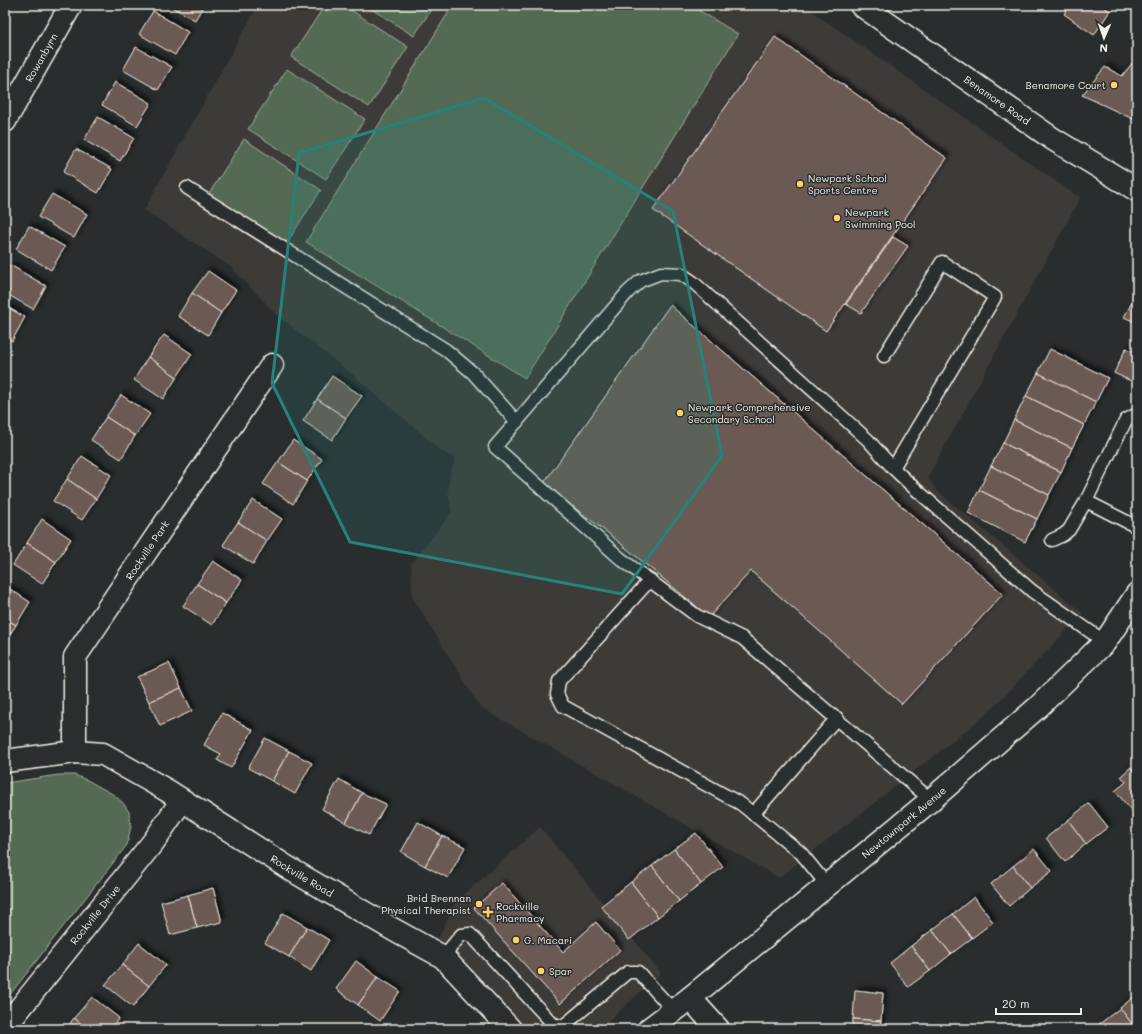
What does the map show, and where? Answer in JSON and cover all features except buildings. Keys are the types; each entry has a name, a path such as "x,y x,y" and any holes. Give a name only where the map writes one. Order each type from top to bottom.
{"street":[{"name":"Rowanbyrn","path":"7,112 71,5"},
{"name":"Benamore Road","path":"861,5 1053,139 1137,190"},
{"name":"Rockville Park","path":"75,752 75,657 272,365"},
{"name":"Newtownpark Avenue","path":"649,1029 682,1004 931,800 1038,707 1105,642 1137,594"},
{"name":"Rockville Road","path":"5,761 75,752 103,754 182,800 296,872 443,957 510,1029"},
{"name":"Rockville Drive","path":"5,1027 154,841 182,800"},
{"path":"682,1004 718,1029"}],"lane":[{"path":"187,188 446,350 473,373 517,422"},
{"path":"884,356 942,262 995,297 893,468"},
{"path":"931,800 742,638 697,616 621,559 495,447 627,292 640,281 661,273 681,274 693,282 868,440 893,468 1032,591 1105,642"},
{"path":"1052,540 1063,535 1069,530 1086,501 1126,420 1137,414"},
{"path":"1086,501 1137,527"},
{"path":"650,580 559,680 557,694 563,706 741,804 801,853 827,884"},
{"path":"753,814 837,718"},
{"path":"443,957 461,935 470,934 552,1023 562,1027 628,972 638,972 682,1004"}],"highlighted area":[{"path":"484,98 673,211 722,456 622,594 350,542 272,383 299,153"}],"shaded area":[{"name":"Newpark Comprehensive Secondary School","path":"258,5 803,5 1080,198 928,477 935,489 1083,613 988,713 779,878 480,707 412,596 411,564 452,512 448,492 450,473 456,459 443,452 352,374 277,315 231,267 144,210"},
{"path":"540,827 661,973 600,1029 523,1029 438,938 456,902"}],"green space":[{"path":"325,5 343,5 408,47 369,107 291,57"},
{"path":"365,5 434,5 414,36"},
{"path":"453,5 690,5 738,34 525,378 306,242"},
{"path":"287,69 365,119 326,179 248,129"},
{"path":"244,139 321,190 282,250 205,200"},
{"path":"58,775 75,775 89,781 114,795 123,803 129,812 131,826 127,845 5,1001 5,783"}],"place":[{"name":"Benamore Court","path":"1114,85"},
{"name":"Newpark School Sports Centre","path":"800,184"},
{"name":"Newpark Swimming Pool","path":"837,218"},
{"name":"Newpark Comprehensive Secondary School","path":"680,413"},
{"name":"Brid Brennan Physical Therapist","path":"479,904"},
{"name":"Rockville Pharmacy","path":"488,912"},
{"name":"G. Macari","path":"516,940"},
{"name":"Spar","path":"541,971"}]}
